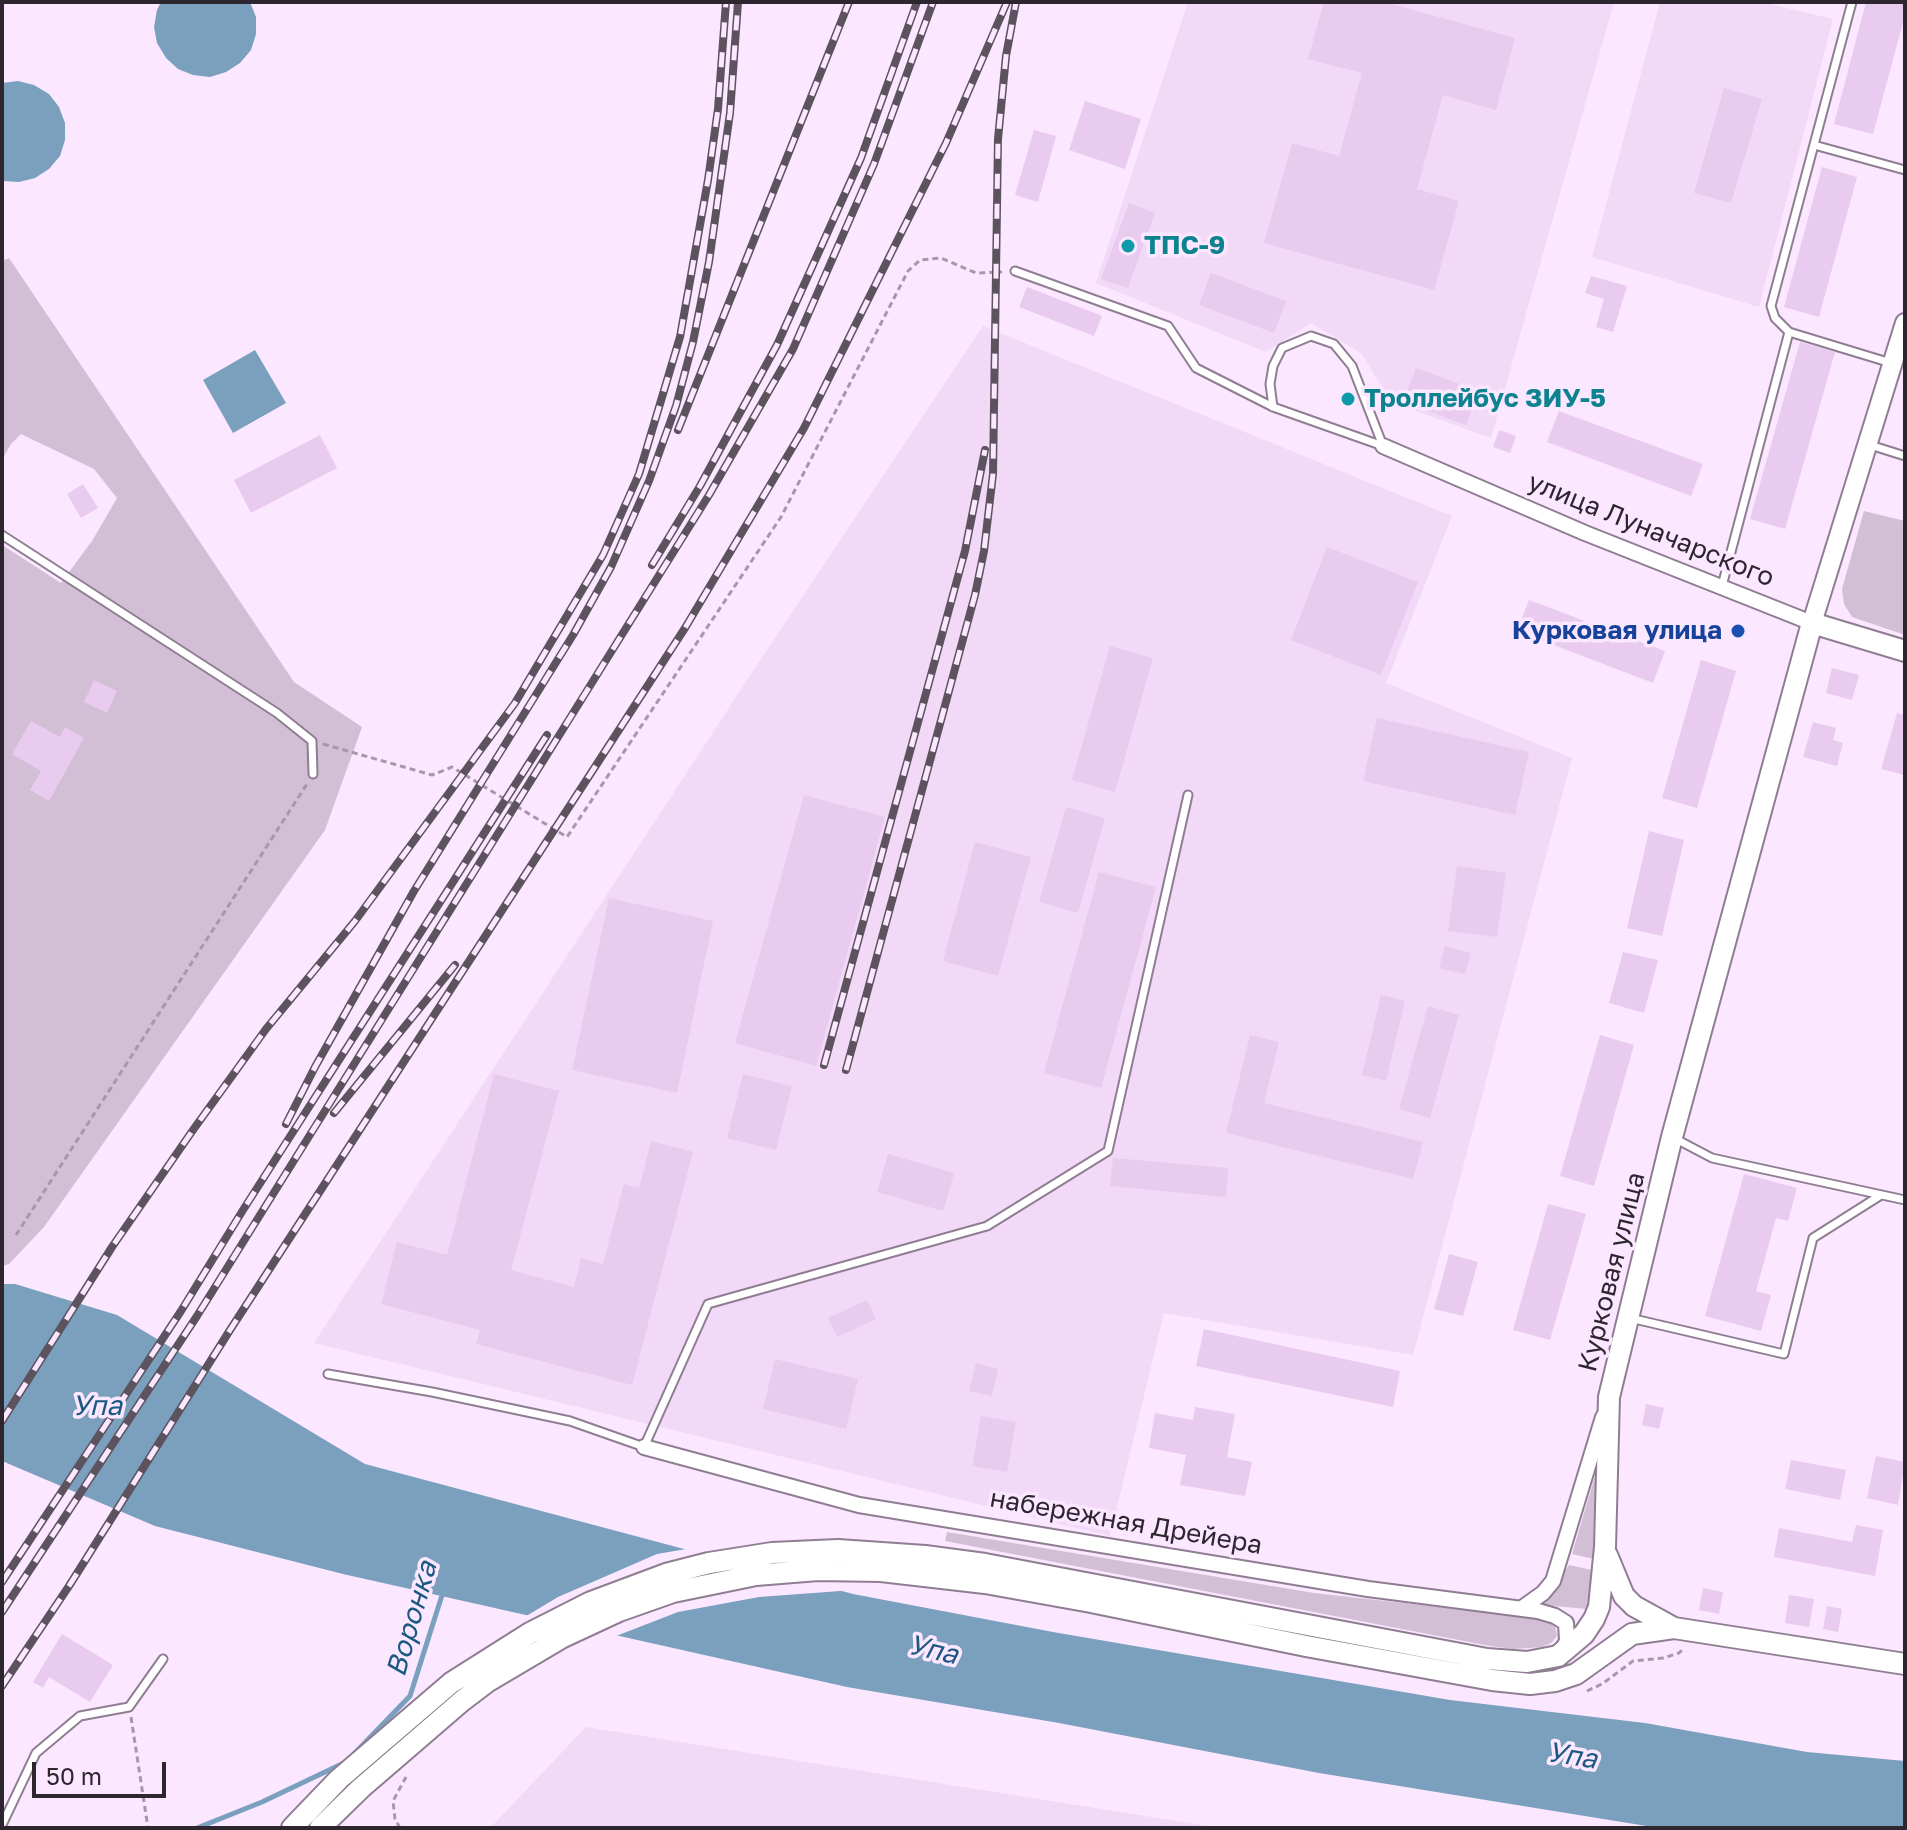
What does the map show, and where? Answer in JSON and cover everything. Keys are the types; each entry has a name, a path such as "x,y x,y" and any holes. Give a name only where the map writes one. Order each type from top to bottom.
{"main road":[{"name":"улица Луначарского","path":"1812,623 1905,651"},
{"name":"Курковая улица","path":"1558,1656 1584,1634 1599,1607 1605,1547 1609,1397 1672,1137 1812,623"},
{"path":"1605,1547 1609,1565 1624,1596 1634,1606 1674,1628"},
{"path":"292,1828 339,1779 451,1683 530,1633 623,1589 709,1563 791,1552 881,1552 985,1573 1487,1659 1527,1662 1558,1656"},
{"path":"320,1828 361,1788 487,1682 563,1637 619,1611 705,1584 786,1572 985,1573 1091,1602 1320,1649 1520,1684 1569,1677 1632,1634 1674,1628 1905,1664"}],"street":[{"name":"Курковая улица","path":"1812,623 1905,323"},
{"name":"улица Луначарского","path":"1383,446 1585,533 1812,623"},
{"path":"1522,1608 1543,1593 1553,1581 1609,1397"},
{"name":"набережная Дрейера","path":"644,1447 859,1505 1368,1589 1522,1608 1555,1616 1566,1623 1567,1641 1558,1656"}],"lane":[{"path":"1852,2 1771,306 1775,318 1789,332 1893,363"},
{"path":"1814,145 1905,170"},
{"path":"1015,271 1168,326 1196,368 1273,407 1383,446"},
{"path":"1721,588 1789,332"},
{"path":"1273,407 1270,384 1273,366 1282,348 1311,336 1334,344 1352,366 1383,446"},
{"path":"1868,444 1905,456"},
{"path":"2,535 277,713 312,741 313,774"},
{"path":"328,1374 570,1421 644,1447 708,1304 987,1226 1108,1151 1188,795"},
{"path":"1672,1137 1712,1158 1905,1200"},
{"path":"1628,1318 1784,1354 1813,1238 1881,1195"},
{"path":"2,1825 36,1753 80,1716 129,1707 163,1659"}],"path":[{"path":"312,741 432,775 452,767 567,837 781,517 908,271 920,260 941,258 976,273 1015,271"},
{"path":"16,1235 313,774"},
{"path":"129,1707 148,1828"},
{"path":"400,1828 395,1819 393,1801 407,1775"}],"shaded area":[{"path":"1188,2 1614,2 1491,438 1391,402 1361,353 1311,323 1266,352 1096,283"},
{"path":"1660,2 1761,2 1833,19 1759,307 1592,257"},
{"path":"9,258 294,682 362,727 325,830 44,1227 9,1264 2,1266 2,545 61,583 92,541 117,498 94,469 21,434 2,460 2,261"},
{"path":"983,326 1452,516 1386,683 1572,758 1413,1355 1164,1313 1110,1536 314,1343 755,668"},
{"path":"1864,511 1905,521 1905,635 1852,617 1844,604 1842,589"},
{"path":"1600,1459 1594,1559 1572,1554"},
{"path":"947,1532 1314,1593 1547,1619 1555,1625 1557,1636 1542,1647 1514,1649 1490,1646 945,1541"},
{"path":"1569,1565 1592,1570 1587,1609 1543,1605"},
{"path":"586,1727 1221,1828 490,1828"}],"water":[{"path":"161,2 250,2 256,17 256,34 251,50 240,63 210,77 178,69 166,58 157,43 154,27"},
{"path":"18,81 34,85 49,94 59,107 65,123 65,140 60,156 49,169 35,178 19,182 2,181 2,83"},
{"path":"255,350 286,403 233,433 203,380"},
{"name":"Упа","path":"2,1284 15,1284 117,1315 365,1464 853,1594 1053,1632 1450,1700 1645,1723 1807,1752 1905,1761 1905,1828 1659,1828 1319,1773 1059,1723 847,1687 343,1574 155,1526 2,1461"}],"pier":[{"path":"692,1548 854,1590 759,1597 678,1612 611,1638 523,1618 558,1597 657,1554"}],"building":[{"path":"1324,2 1384,2 1515,38 1496,110 1443,95 1417,189 1459,201 1434,290 1264,243 1292,143 1339,156 1362,73 1308,59"},
{"path":"1866,2 1905,2 1905,15 1873,134 1834,124"},
{"path":"1724,88 1762,99 1731,203 1694,193"},
{"path":"1085,101 1141,119 1125,169 1069,150"},
{"path":"1034,130 1056,136 1038,202 1015,195"},
{"path":"1822,167 1857,177 1819,317 1784,307"},
{"name":"ТПС-9","path":"1129,203 1155,213 1128,288 1101,279"},
{"path":"1211,273 1286,301 1274,333 1199,305"},
{"path":"1591,276 1627,286 1613,332 1596,327 1604,299 1585,293"},
{"path":"1027,287 1102,316 1094,336 1019,307"},
{"path":"1800,342 1835,352 1785,529 1750,519"},
{"path":"1416,368 1479,391 1466,425 1403,402"},
{"path":"1559,411 1703,464 1691,496 1547,442"},
{"path":"1499,430 1516,436 1510,453 1493,447"},
{"path":"320,435 337,468 251,513 234,480"},
{"path":"83,484 98,508 81,518 67,494"},
{"path":"1327,547 1418,582 1381,675 1291,640"},
{"path":"1529,600 1665,651 1653,683 1517,631"},
{"path":"1110,646 1153,658 1115,792 1072,780"},
{"path":"1701,660 1736,671 1697,808 1662,798"},
{"path":"1832,668 1859,675 1852,700 1826,693"},
{"path":"94,680 117,691 107,713 84,702"},
{"path":"1897,713 1905,715 1905,775 1881,769"},
{"path":"1377,718 1529,752 1515,815 1363,781"},
{"path":"31,721 60,737 65,727 84,738 49,801 30,790 41,771 12,754"},
{"path":"1813,722 1836,728 1833,740 1843,743 1837,766 1803,757"},
{"path":"804,795 885,817 816,1066 735,1043"},
{"path":"1066,807 1105,818 1078,913 1039,902"},
{"path":"1649,831 1684,840 1662,936 1627,928"},
{"path":"975,842 1031,857 998,976 943,961"},
{"path":"1457,866 1506,873 1497,937 1448,931"},
{"path":"1099,872 1156,887 1101,1088 1044,1073"},
{"path":"609,898 713,921 677,1093 572,1070"},
{"path":"1445,946 1471,953 1465,974 1439,968"},
{"path":"1623,952 1658,960 1644,1013 1609,1003"},
{"path":"1381,995 1405,1001 1386,1081 1362,1075"},
{"path":"1428,1006 1459,1015 1430,1118 1399,1109"},
{"path":"1250,1035 1279,1042 1264,1103 1423,1142 1413,1179 1226,1133"},
{"path":"1600,1035 1634,1045 1594,1186 1560,1176"},
{"path":"494,1074 559,1091 511,1270 574,1287 581,1258 603,1264 624,1184 639,1188 651,1141 693,1152 632,1385 476,1344 480,1330 381,1304 397,1242 447,1255"},
{"path":"743,1074 792,1086 776,1150 727,1138"},
{"path":"888,1154 954,1173 943,1211 877,1192"},
{"path":"1113,1158 1228,1168 1226,1197 1110,1186"},
{"path":"1744,1174 1797,1188 1788,1221 1776,1218 1756,1291 1771,1295 1761,1331 1705,1316"},
{"path":"1548,1204 1586,1214 1550,1340 1513,1330"},
{"path":"1449,1254 1478,1262 1463,1316 1434,1309"},
{"path":"867,1300 876,1319 837,1337 828,1318"},
{"path":"1204,1329 1400,1371 1393,1407 1196,1366"},
{"path":"775,1359 858,1379 846,1429 763,1409"},
{"path":"976,1363 998,1369 992,1396 969,1391"},
{"path":"1646,1404 1664,1408 1659,1429 1642,1425"},
{"path":"1195,1407 1235,1414 1227,1457 1252,1462 1245,1496 1180,1485 1186,1455 1149,1448 1155,1413 1193,1420"},
{"path":"981,1416 1016,1422 1007,1472 972,1466"},
{"path":"1876,1456 1905,1462 1898,1505 1867,1498"},
{"path":"1791,1460 1846,1470 1840,1500 1785,1489"},
{"path":"1856,1525 1883,1530 1875,1576 1774,1557 1779,1528 1852,1542"},
{"path":"1703,1588 1723,1592 1719,1614 1699,1610"},
{"path":"1789,1595 1814,1599 1809,1627 1785,1623"},
{"path":"1827,1606 1842,1609 1838,1632 1823,1629"},
{"path":"62,1634 113,1665 90,1702 49,1677 43,1688 33,1682"}],"waterway":[{"name":"Воронка","path":"353,1755 410,1696 444,1589"},
{"name":"Воронка","path":"197,1828 262,1802 346,1762"}],"railway":[{"path":"2,1421 112,1247 193,1130 266,1029 355,921 515,703 603,555 639,474 680,337 718,109 726,2"},
{"path":"286,1124 414,891 573,635 611,567 649,481 676,406 709,262 730,113 738,2"},
{"path":"678,430 849,2"},
{"path":"652,565 700,486 777,345 861,158 917,2"},
{"path":"2,1612 197,1316 709,495 793,349 874,164 933,2"},
{"path":"2,1686 685,628 804,428 946,143 1007,2"},
{"path":"846,1070 975,595 984,551 993,474 998,139 1006,56 1016,2"},
{"path":"824,1065 965,551 985,450"},
{"path":"2,1582 181,1311 547,735"},
{"path":"334,1113 455,965"}],"place":[{"name":"ТПС-9","path":"1128,246"},
{"name":"Троллейбус ЗИУ-5","path":"1348,399"},
{"name":"Курковая улица","path":"1738,631"}]}
